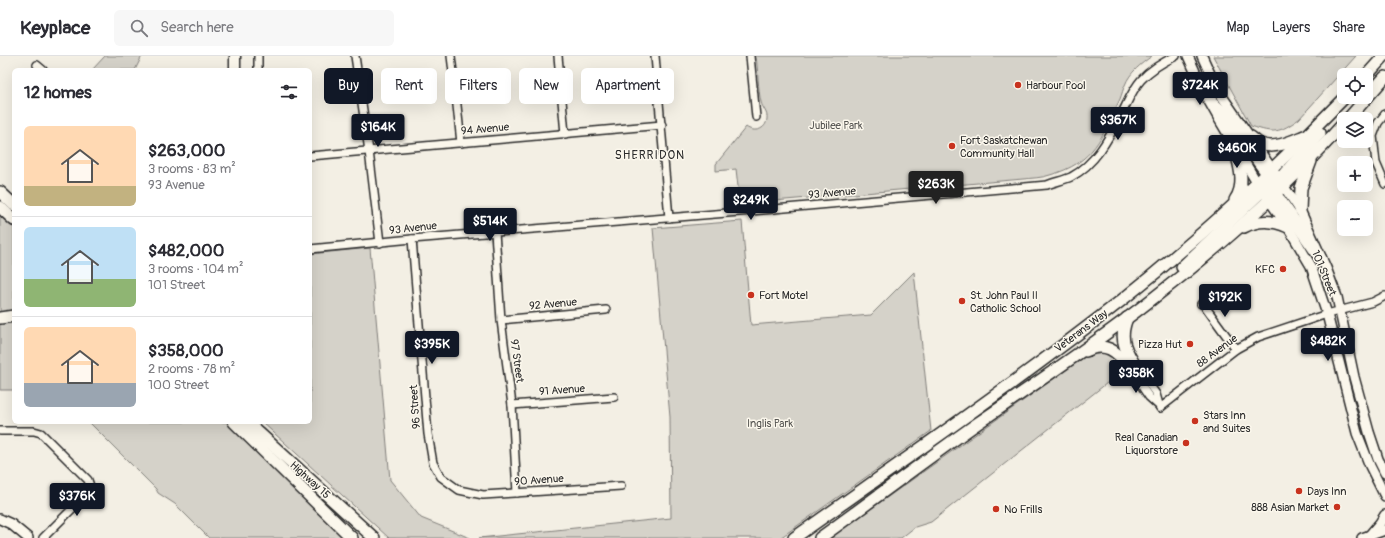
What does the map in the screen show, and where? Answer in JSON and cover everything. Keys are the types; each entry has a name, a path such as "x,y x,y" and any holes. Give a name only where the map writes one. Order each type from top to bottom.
{"main road":[{"path":"235,56 235,68"},
{"path":"1373,68 1384,56"},
{"path":"1354,112 1385,77"},
{"path":"1206,96 1222,112 1270,185 1322,259"},
{"name":"Veterans Way","path":"820,538 961,435 1127,318 1234,231 1308,135 1339,104"},
{"path":"1151,300 1155,291 1270,185 1345,104"},
{"name":"Veterans Way","path":"794,538 907,459 1047,357 1128,294 1227,211 1312,159 1337,131"},
{"path":"1250,137 1261,144 1272,146 1283,144 1308,135"},
{"path":"1227,211 1239,195 1241,189 1241,174 1234,144"},
{"path":"1300,210 1301,188 1312,159"},
{"path":"0,191 12,200"},
{"path":"0,191 9,212"},
{"path":"1234,231 1251,223 1263,221 1278,223 1288,227"},
{"path":"0,318 12,316"},
{"path":"1127,318 1123,328 1123,339 1131,364"},
{"path":"1064,363 1092,348 1101,347 1112,349 1131,364"},
{"name":"Highway 15","path":"236,424 352,538"},
{"name":"Highway 15","path":"248,424 374,538"}],"street":[{"path":"258,56 258,68"},
{"path":"355,56 369,151 380,243"},
{"path":"451,56 461,143"},
{"path":"558,56 565,134"},
{"path":"655,56 669,218"},
{"path":"750,56 756,117"},
{"name":"93 Avenue","path":"312,249 1047,185 1070,177 1097,155 1113,132 1140,80 1153,68 1176,56"},
{"name":"101 Street","path":"1188,56 1206,96 1234,144 1270,185 1300,210 1333,286 1340,310 1354,378 1374,445 1385,473"},
{"name":"101 Street","path":"1202,56 1216,89 1250,137 1288,227 1310,266 1317,282 1327,314 1352,417 1362,448 1383,492 1385,503"},
{"path":"37,65 41,68"},
{"path":"1385,114 1378,123 1373,136 1376,163 1385,184"},
{"name":"94 Avenue","path":"312,156 662,125"},
{"name":"97 Street","path":"495,232 501,320 512,405 518,493"},
{"name":"96 Street","path":"412,239 428,434 433,463 442,477 459,490"},
{"name":"88 Avenue","path":"1131,364 1149,397 1160,408 1236,349 1258,337 1340,310 1373,302 1385,296"},
{"path":"1201,304 1204,305 1236,349"},
{"name":"92 Avenue","path":"501,320 606,310"},
{"name":"91 Avenue","path":"512,405 614,397"},
{"path":"0,431 34,431 41,433 86,476 90,486 87,494 43,538"},
{"name":"90 Avenue","path":"459,490 483,495 621,486"},
{"path":"1365,537 1380,523 1385,515"},
{"path":"0,519 11,524 28,538"},
{"path":"1365,537 1385,530"}],"green space":[{"path":"105,56 142,56 136,68 94,68"},
{"name":"Jubilee Park","path":"756,56 1152,56 1140,65 1127,80 1108,125 1095,147 1087,156 1065,170 1037,178 740,204 736,169 716,171 716,164 746,127 756,130 762,128 766,123 767,114 760,97"},
{"path":"1213,56 1356,56 1345,68 1337,68 1337,77 1299,119 1276,131 1251,126"},
{"path":"0,215 12,226 12,314 0,317"},
{"name":"Inglis Park","path":"742,221 751,325 871,315 914,272 931,431 780,538 479,538 671,518 670,417 653,228"},
{"path":"370,248 390,480 421,518 470,538 389,538 264,424 312,424 312,254"},
{"path":"12,320 12,390 0,390 0,323"},
{"path":"1106,350 1126,368 931,522 915,527 901,538 830,538 1090,353"},
{"path":"91,424 228,424 344,538 209,538 175,504 158,493 156,489"}],"place":[{"name":"Harbour Pool","path":"1018,85"},
{"name":"Fort Saskatchewan Community Hall","path":"952,146"},
{"name":"KFC","path":"1283,269"},
{"name":"Fort Motel","path":"751,295"},
{"name":"St. John Paul II Catholic School","path":"962,301"},
{"name":"Pizza Hut","path":"1190,344"},
{"name":"Stars Inn and Suites","path":"1195,421"},
{"name":"Real Canadian Liquorstore","path":"1186,443"},
{"name":"Days Inn","path":"1299,491"},
{"name":"888 Asian Market","path":"1337,507"},
{"name":"No Frills","path":"996,509"}],"district":[{"name":"SHERRIDON","path":"650,155"}]}
